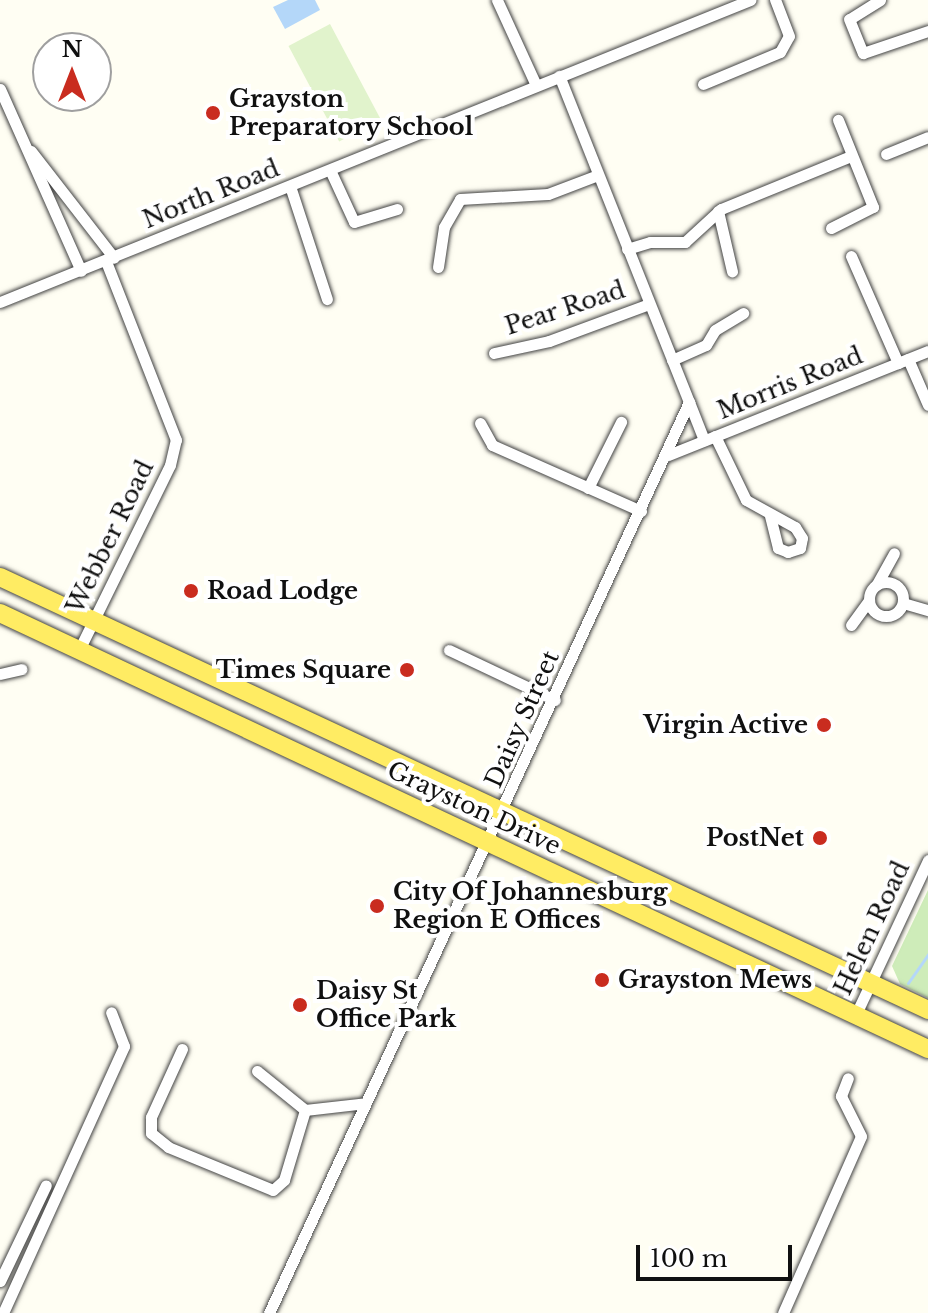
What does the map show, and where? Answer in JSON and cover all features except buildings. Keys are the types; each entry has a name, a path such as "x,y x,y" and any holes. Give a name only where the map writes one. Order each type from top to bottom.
{"main road":[{"name":"Grayston Drive","path":"0,577 928,1010"},
{"name":"Grayston Drive","path":"0,613 928,1049"}],"street":[{"path":"497,0 536,85"},
{"name":"North Road","path":"0,302 750,0"},
{"path":"703,84 780,52 789,36 775,0"},
{"path":"880,0 849,19 863,53 928,31"},
{"path":"559,76 689,402 746,500 770,516"},
{"path":"0,89 81,271"},
{"path":"831,228 872,211 838,120"},
{"path":"886,154 928,137"},
{"name":"Webber Road","path":"23,142 110,260 176,440 170,465 78,652"},
{"path":"627,249 650,242 685,242 718,211 851,156"},
{"path":"330,170 354,222 397,209"},
{"path":"438,267 444,227 460,199 548,194 598,175"},
{"path":"290,186 327,299"},
{"path":"718,211 732,271"},
{"path":"851,256 928,405"},
{"name":"Pear Road","path":"494,353 549,341 649,304"},
{"path":"672,360 706,345 715,330 743,313"},
{"name":"Morris Road","path":"668,455 928,351"},
{"name":"Daisy Street","path":"269,1313 503,813 668,455 689,402"},
{"path":"588,488 621,422"},
{"path":"480,423 492,445 641,511"},
{"path":"851,625 869,600 894,553"},
{"path":"877,584 897,586 903,603"},
{"path":"869,600 885,616 903,603"},
{"path":"903,603 928,610"},
{"path":"449,650 555,700"},
{"path":"0,674 21,669"},
{"name":"Helen Road","path":"856,1014 928,860"},
{"path":"3,1313 124,1046 111,1012"},
{"path":"182,1049 151,1117 151,1133 168,1147 273,1190 284,1180 305,1110"},
{"path":"257,1071 305,1110 366,1103"},
{"path":"783,1313 861,1136 841,1096 848,1078"},
{"path":"0,1281 46,1185"}],"green space":[{"path":"330,24 381,119 339,141 289,46"},
{"path":"928,890 928,998 900,984 892,966"}],"water":[{"path":"288,0 315,0 320,10 285,29 273,7"}],"waterway":[{"path":"908,983 928,954"}],"place":[{"name":"Grayston Preparatory School","path":"213,113"},
{"name":"Road Lodge","path":"191,591"},
{"name":"Times Square","path":"407,670"},
{"name":"Virgin Active","path":"824,725"},
{"name":"PostNet","path":"820,838"},
{"name":"City Of Johannesburg Region E Offices","path":"377,906"},
{"name":"Grayston Mews","path":"602,980"},
{"name":"Daisy St Office Park","path":"300,1005"}]}
